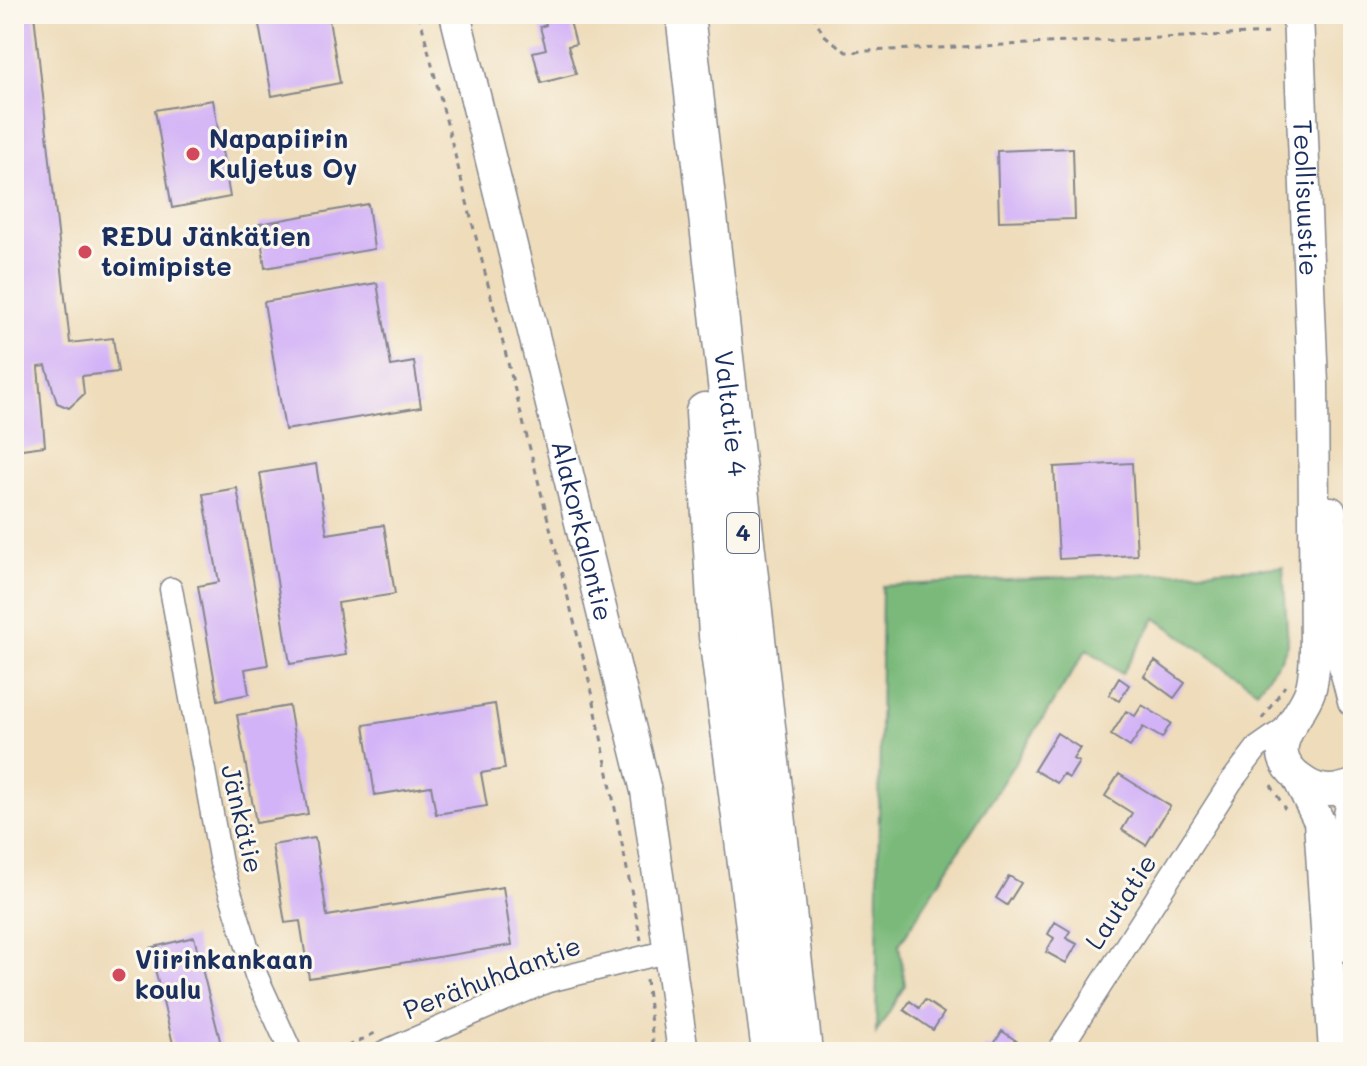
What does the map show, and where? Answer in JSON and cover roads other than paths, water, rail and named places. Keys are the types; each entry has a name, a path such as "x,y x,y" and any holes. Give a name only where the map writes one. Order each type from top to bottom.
{"highway":[{"name":"Valtatie 4","path":"684,14 718,636 771,1052"},
{"name":"Valtatie 4","path":"684,14 803,1052"}],"street":[{"name":"Alakorkalontie","path":"455,14 646,791 651,948 683,1052"},
{"name":"Teollisuustie","path":"1288,24 1313,384 1315,654 1310,693 1293,718"},
{"name":"Teollisuustie","path":"1313,384 1326,460 1344,666 1353,702"},
{"name":"Jänkätie","path":"171,589 221,863 256,975 291,1052"},
{"path":"1334,1052 1319,821 1292,769 1283,744 1293,718 1316,699 1335,697 1353,702"},
{"name":"Lautatie","path":"1058,1052 1231,782 1257,748 1293,718"},
{"path":"1231,782 1264,767 1292,769 1314,788 1335,791 1353,785"},
{"path":"1353,796 1348,820 1353,949"},
{"name":"Perähuhdantie","path":"386,1051 548,981 651,948"}],"place":[{"name":"Napapiirin Kuljetus Oy","path":"193,154"},
{"name":"REDU Jänkätien toimipiste","path":"85,252"},
{"name":"Viirinkankaan koulu","path":"119,975"}]}
